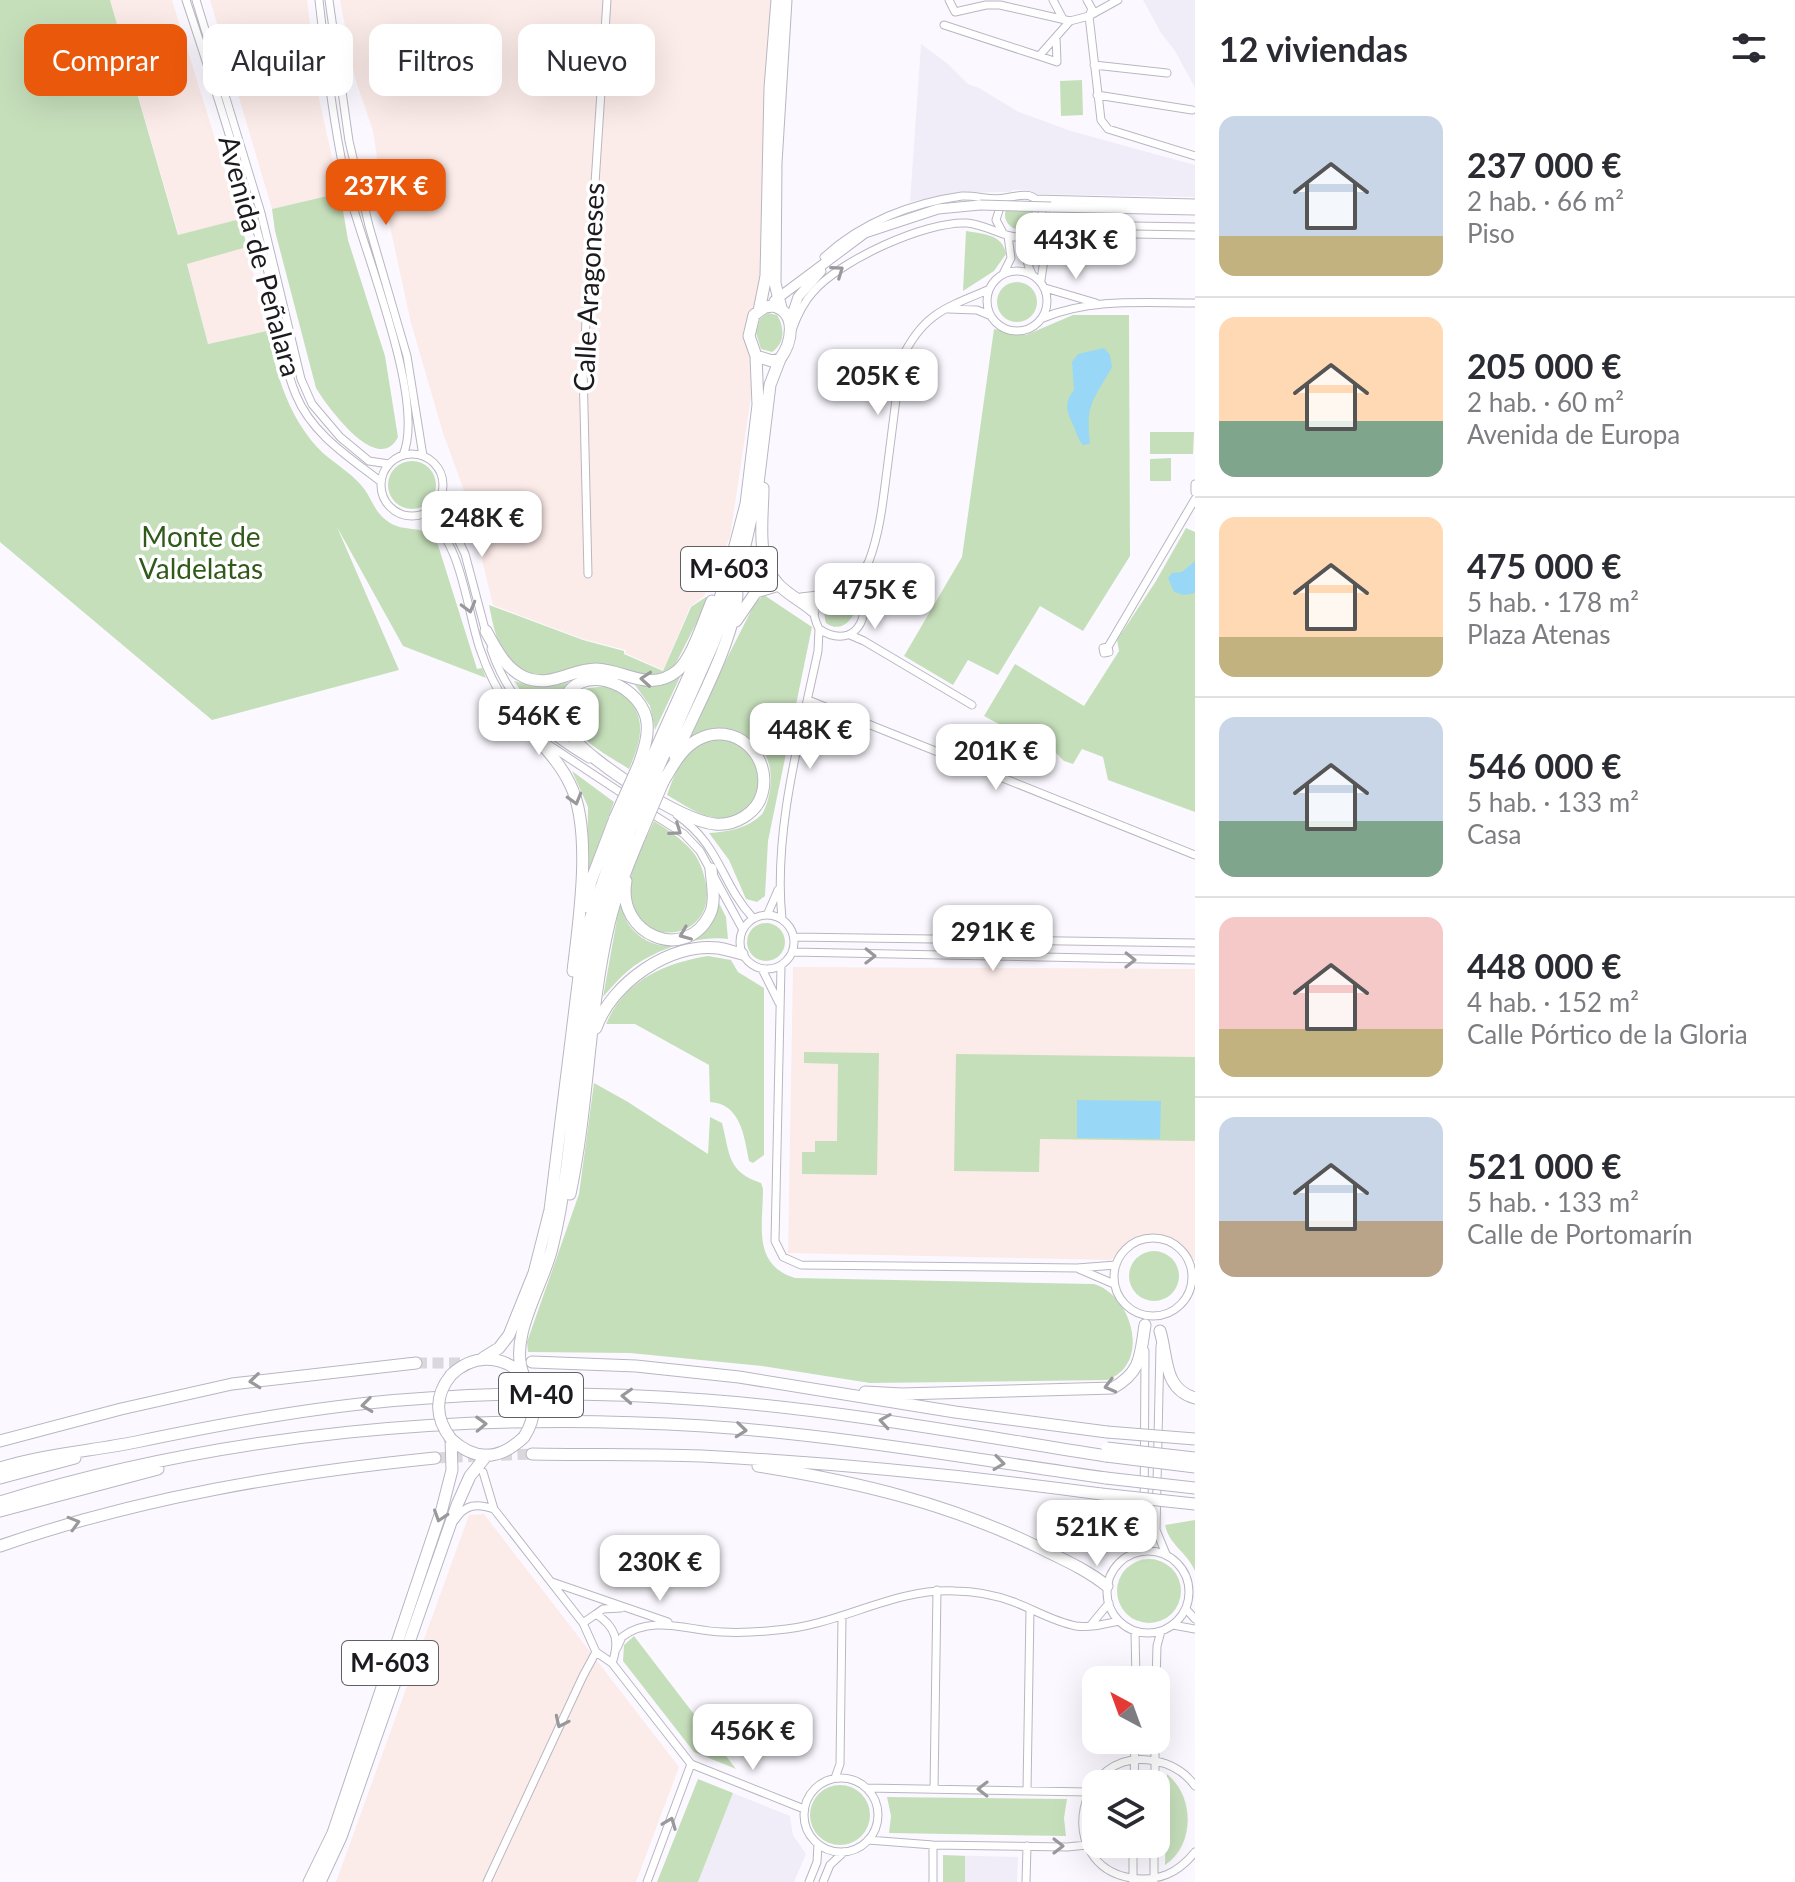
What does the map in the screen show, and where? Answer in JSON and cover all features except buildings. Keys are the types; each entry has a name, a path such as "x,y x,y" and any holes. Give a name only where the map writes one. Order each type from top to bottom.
{"highway":[{"name":"M-603","path":"731,583 746,504 758,405 756,356 749,336 751,323 762,309 766,276 770,88 777,0"},
{"path":"786,0 776,163 775,283 790,326"},
{"path":"762,309 780,303"},
{"name":"M-603","path":"309,1882 333,1833 451,1478 451,1439 440,1422 438,1402 441,1391 451,1375 464,1365 499,1348 509,1335 534,1273 550,1210 565,1109 580,968 589,922 651,773 713,644 757,492 770,385 785,352 790,326"},
{"path":"756,356 772,361 780,359"},
{"path":"764,447 764,561 779,585 813,611"},
{"path":"486,631 511,669 538,681 559,679 591,669 608,670 648,682 664,680 679,670 713,599 731,583"},
{"path":"726,641 736,608 731,583"},
{"path":"577,939 591,881 627,827 651,773 748,600 756,592 779,585"},
{"path":"801,599 818,597"},
{"path":"601,679 615,682 632,695 646,718 651,773 696,740 714,734 732,735 746,742 758,755 764,769 765,783 761,799 741,819 729,824 714,824 694,818 634,786 580,745 563,721 561,708 572,689 586,680 601,679"},
{"path":"533,734 571,785 578,809 581,874 567,1020 565,1109"},
{"name":"M-603","path":"320,1882 341,1837 464,1488 487,1455 508,1449 524,1437 531,1422 534,1404 518,1359 520,1342 551,1251 563,1198 590,972 599,923 627,827"},
{"path":"627,827 625,898 629,914 651,936 668,940 684,938 700,928 711,912 711,869"},
{"path":"551,1251 564,1220 577,1158 595,1004 608,925 619,885 627,827"},
{"path":"591,1044 600,1016 613,997 633,977 659,960 689,950 716,947 742,954"},
{"path":"813,1388 902,1394 1113,1388 1135,1371 1140,1358 1142,1319"},
{"path":"1160,1331 1169,1376 1182,1392 1195,1398"},
{"path":"483,1358 505,1362 524,1376"},
{"path":"532,1362 636,1366 813,1388 1015,1421 1195,1439"},
{"path":"0,1442 121,1409 232,1384 416,1363"},
{"name":"M-40","path":"0,1478 122,1445 272,1416 428,1398 588,1394 707,1400 857,1416 1195,1467"},
{"name":"M-40","path":"0,1502 121,1469 264,1443 397,1427 551,1421 705,1426 854,1441 1195,1488"},
{"path":"451,1439 467,1452 487,1455"},
{"path":"0,1511 68,1491 264,1443"},
{"path":"0,1468 32,1458 122,1445"},
{"path":"1107,1452 1195,1458"},
{"path":"532,1454 699,1456 966,1475 1195,1504"},
{"path":"699,1456 831,1478 958,1512 1079,1567 1107,1586"},
{"path":"0,1546 106,1514 243,1483 338,1468 435,1458"}],"main road":[{"path":"780,303 828,256 865,233 938,209 980,205 1195,211"},
{"path":"790,326 798,297 812,279 841,254 890,224"}],"street":[{"name":"Avenida de Peñalara","path":"186,0 266,264 296,396 317,428 340,451 380,481"},
{"name":"Avenida de Peñalara","path":"196,0 261,213 301,379 312,404 340,437 369,461 389,464"},
{"path":"319,0 330,102 347,184 404,384 409,436 403,455"},
{"path":"329,0 349,141 369,226 407,356 423,456"},
{"name":"Calle Aragoneses","path":"588,574 583,367 607,0"},
{"path":"949,0 955,12 984,2 1066,20 1089,16 1118,0"},
{"path":"1018,0 1024,11"},
{"path":"1053,0 1066,20"},
{"path":"1087,0 1092,9 1089,16 1101,120 1108,129 1195,156"},
{"path":"962,30 968,10"},
{"path":"1039,56 1066,20"},
{"path":"944,25 1057,62 1056,37"},
{"path":"1094,65 1167,73"},
{"path":"1097,95 1192,110"},
{"path":"828,256 862,228 888,216 928,203 965,196 1004,199 1018,193 1035,199 1195,203"},
{"path":"864,641 861,624 864,601 860,590 877,536 901,360 912,336 927,320 988,290 1003,274 1011,258 1005,234 996,220 997,209 1004,199"},
{"path":"1035,199 1041,209 1042,221 1025,247 1024,260 1032,274 1043,284 1098,304"},
{"path":"790,326 813,292 834,273 907,235 947,225 967,223 1018,239 1073,225 1195,227"},
{"path":"946,309 977,310 989,315 1000,327 1009,331 1027,329 1036,326 1043,318 1048,304 1043,284 1045,253 1051,244 1071,233 1195,235"},
{"path":"1003,274 1018,271 1032,274"},
{"path":"988,290 986,305 989,315"},
{"path":"1043,318 1098,304 1195,303"},
{"path":"403,455 423,456 437,466 443,492 424,515 405,516 389,507 380,491 380,481 389,464 403,455"},
{"path":"1195,484 1195,492"},
{"path":"1108,647 1195,499"},
{"path":"439,500 465,554 497,666 516,701 566,745 634,786 703,837 718,859 737,901 753,918"},
{"path":"424,515 440,528 456,560 488,670 507,706 533,734 684,834 711,869 742,928"},
{"path":"865,568 847,581 835,583 818,597 813,611 819,629 818,651 780,842 778,888 782,919 794,937 792,952 781,966 775,1241 783,1257 801,1265 1077,1268 1116,1265"},
{"path":"847,581 860,590"},
{"path":"850,635 861,624"},
{"path":"819,629 832,637 850,635 864,641 972,705"},
{"path":"818,651 832,637"},
{"path":"808,700 1195,855"},
{"path":"768,913 778,888"},
{"path":"781,966 762,969 753,966 742,954 739,939 742,928 753,918 768,913 782,919"},
{"path":"794,937 1195,943"},
{"path":"792,952 1195,960"},
{"path":"762,969 780,1006"},
{"path":"1133,1553 1144,1528 1142,1319 1126,1305 1114,1284 1116,1265 1126,1248 1137,1240 1162,1238 1174,1243 1186,1254 1193,1266 1194,1284 1179,1307 1166,1314 1142,1319"},
{"path":"1077,1268 1114,1284"},
{"path":"1166,1314 1160,1331 1156,1530 1166,1554"},
{"path":"483,1472 494,1509 583,1623 596,1652 612,1663 691,1764 804,1809"},
{"path":"442,1544 462,1510 481,1505 494,1509"},
{"path":"1144,1549 1166,1554 1177,1561 1185,1572 1190,1597 1186,1609 1173,1625 1161,1631 1148,1634 1135,1632 1119,1621 1109,1603 1107,1586 1116,1566 1133,1553 1144,1549"},
{"path":"552,1582 681,1627"},
{"path":"612,1663 622,1637 636,1629 660,1625 721,1632 780,1630 842,1617 937,1590 988,1595 1046,1618 1077,1626 1089,1627 1119,1621"},
{"path":"934,1789 937,1590"},
{"path":"1089,1627 1109,1603"},
{"path":"583,1623 603,1609 627,1608"},
{"path":"1186,1609 1195,1619"},
{"path":"1027,1790 1030,1610"},
{"path":"596,1614 607,1621 616,1635 617,1648"},
{"path":"835,1778 840,1764 842,1617"},
{"path":"1173,1625 1195,1629"},
{"path":"1156,1666 1161,1631"},
{"path":"1135,1632 1136,1666"},
{"path":"487,1882 596,1652"},
{"path":"1135,1754 1135,1770"},
{"path":"1155,1754 1155,1770"},
{"path":"1107,1770 1135,1759 1155,1761 1182,1772 1195,1786"},
{"path":"647,1882 691,1764"},
{"path":"866,1788 877,1807 878,1819 868,1840 845,1852 835,1852 818,1844 806,1828 806,1801 818,1786 835,1778 847,1778 866,1788 1082,1792"},
{"path":"868,1840 933,1845 1082,1845"},
{"path":"809,1882 817,1862 818,1844"},
{"path":"933,1845 933,1882"},
{"path":"1026,1882 1027,1846"},
{"path":"823,1882 830,1865 845,1852"},
{"path":"1098,1858 1106,1868 1119,1875 1133,1880 1154,1881 1184,1865 1195,1852"},
{"path":"1133,1858 1133,1880"},
{"path":"1154,1858 1154,1881"}],"shaded area":[{"path":"110,0 172,0 179,24 117,24"},
{"path":"210,0 307,0 310,24 217,24"},
{"path":"340,0 778,0 759,294 749,322 754,377 730,537 704,596 690,607 663,670 625,653 626,650 583,639 493,605 467,499 443,433 411,323 382,190 373,131 355,78 353,24 345,24"},
{"path":"1143,0 1195,0 1195,88 1175,51"},
{"path":"921,44 968,84 1019,112 1071,131 1195,165 1195,197 1032,194 1026,190 1014,190 956,193 910,202"},
{"path":"187,48 240,219 179,236 138,96 187,96"},
{"path":"238,96 319,96 340,193 272,209"},
{"path":"247,247 267,331 208,344 187,263"},
{"path":"793,967 1195,969 1195,1261 1175,1242 1145,1237 1126,1243 1111,1260 788,1253"},
{"path":"484,1514 679,1767 636,1882 336,1882 469,1515"},
{"path":"733,1793 790,1816 793,1835 806,1854 794,1882 698,1882"},
{"path":"943,1855 1018,1857 1017,1882 943,1882"}],"green space":[{"name":"Monte de Valdelatas","path":"0,0 110,0 117,24 24,24 24,96 138,96 178,235 240,219 247,247 187,264 208,344 267,331 286,396 311,440 361,485 382,517 393,525 426,533 438,545 477,669 482,668 486,678 403,646 337,527 399,670 212,720 0,542"},
{"path":"1082,80 1083,115 1061,116 1060,81"},
{"path":"340,193 348,240 385,356 398,437 389,447 378,449 354,434 316,388 275,231 272,209"},
{"path":"1019,201 1029,205 1033,215 1029,225 1019,229 1009,225 1005,215 1009,205"},
{"path":"966,231 997,239 1006,254 994,271 963,291"},
{"path":"1017,282 1031,288 1037,302 1031,316 1017,322 1003,316 997,302 1003,288"},
{"path":"768,313 777,315 782,330 779,345 772,352 761,349 756,333 760,319"},
{"path":"1073,315 1129,315 1130,556 1083,631 1040,606 998,675 968,660 953,685 904,656 962,557 994,329 1026,335"},
{"path":"1150,432 1194,432 1193,454 1150,454"},
{"path":"1171,458 1171,481 1150,481 1150,459"},
{"path":"412,461 429,468 436,485 429,502 412,509 395,502 388,485 395,468"},
{"path":"1186,528 1195,532 1195,812 1108,780 1103,757 1082,749 1073,764 1064,761 1045,742 1020,725 999,724 984,716 1015,664 1084,706 1119,651 1117,640"},
{"path":"838,592 851,595 856,608 848,622 836,627 826,623 824,614 828,601"},
{"path":"764,595 812,627 768,841 765,896 757,902 746,899 729,860 709,833 751,823 762,814 770,790 766,757 758,745 733,732 702,733 686,739 755,603"},
{"path":"709,598 673,669 660,677 535,676 514,664 507,656 497,639 489,605 583,640 624,651 624,654 663,671 691,607"},
{"path":"681,675 655,730 650,706 635,685 659,684"},
{"path":"514,681 539,687 569,682 556,704 559,729 527,700"},
{"path":"614,688 624,696 638,714 639,741 629,769 582,736 571,715 573,703 582,689"},
{"path":"716,738 736,744 750,755 757,769 759,783 755,797 747,809 734,816 718,818 705,815 667,795 689,753"},
{"path":"572,771 614,802 587,875 588,807"},
{"path":"654,821 693,852 705,880 706,901 700,917 689,927 674,932 659,931 644,924 634,910 629,890 635,865"},
{"path":"620,902 634,931 646,940 672,946 696,936 706,927 719,903 726,917 728,939 703,939 663,950 629,970 603,997"},
{"path":"766,923 779,929 785,942 779,955 766,961 753,955 747,942 753,929"},
{"path":"708,956 731,960 738,972 764,988 764,1155 753,1163 749,1161 743,1132 735,1115 720,1104 710,1102 709,1065 635,1024 606,1024 623,996 647,976"},
{"path":"804,1052 879,1053 877,1175 802,1174 802,1152 815,1152 815,1141 837,1141 838,1064 804,1063"},
{"path":"956,1054 1195,1057 1195,1141 1040,1139 1039,1172 954,1171"},
{"path":"594,1083 708,1154 710,1117 722,1123 729,1153 736,1167 750,1179 761,1183 763,1242 772,1264 781,1272 795,1278 1094,1284 1118,1301 1127,1315 1133,1345 1129,1360 1121,1372 1107,1380 870,1383 762,1366 630,1353 528,1352 527,1342 579,1194"},
{"path":"1154,1251 1172,1258 1179,1276 1172,1294 1154,1301 1136,1294 1129,1276 1136,1258"},
{"path":"1195,1520 1195,1571 1170,1538 1165,1525"},
{"path":"1143,1559 1155,1559 1172,1568 1179,1579 1179,1603 1172,1614 1155,1623 1143,1623 1131,1618 1122,1609 1117,1597 1117,1585 1122,1573 1131,1564"},
{"path":"634,1636 736,1769 694,1752 623,1661 624,1645"},
{"path":"1170,1777 1183,1795 1188,1821 1182,1846 1165,1865 1165,1858 1170,1858"},
{"path":"698,1779 733,1793 698,1882 657,1882"},
{"path":"840,1785 851,1787 861,1794 868,1804 868,1826 861,1836 851,1843 840,1845 829,1843 819,1836 812,1826 810,1815 812,1804 819,1794 829,1787"},
{"path":"887,1797 1067,1799 1064,1818 1066,1836 889,1833 891,1816"},
{"path":"943,1855 965,1856 965,1882 943,1882"}],"water":[{"path":"1104,348 1110,355 1112,367 1090,410 1090,444 1083,445 1067,408 1074,390 1072,362 1078,354"},
{"path":"1195,561 1195,593 1184,595 1174,592 1168,578"},
{"path":"1077,1100 1161,1101 1160,1139 1077,1138"}],"tunnel":[{"path":"416,1363 472,1363"},
{"path":"435,1458 532,1454"}]}
